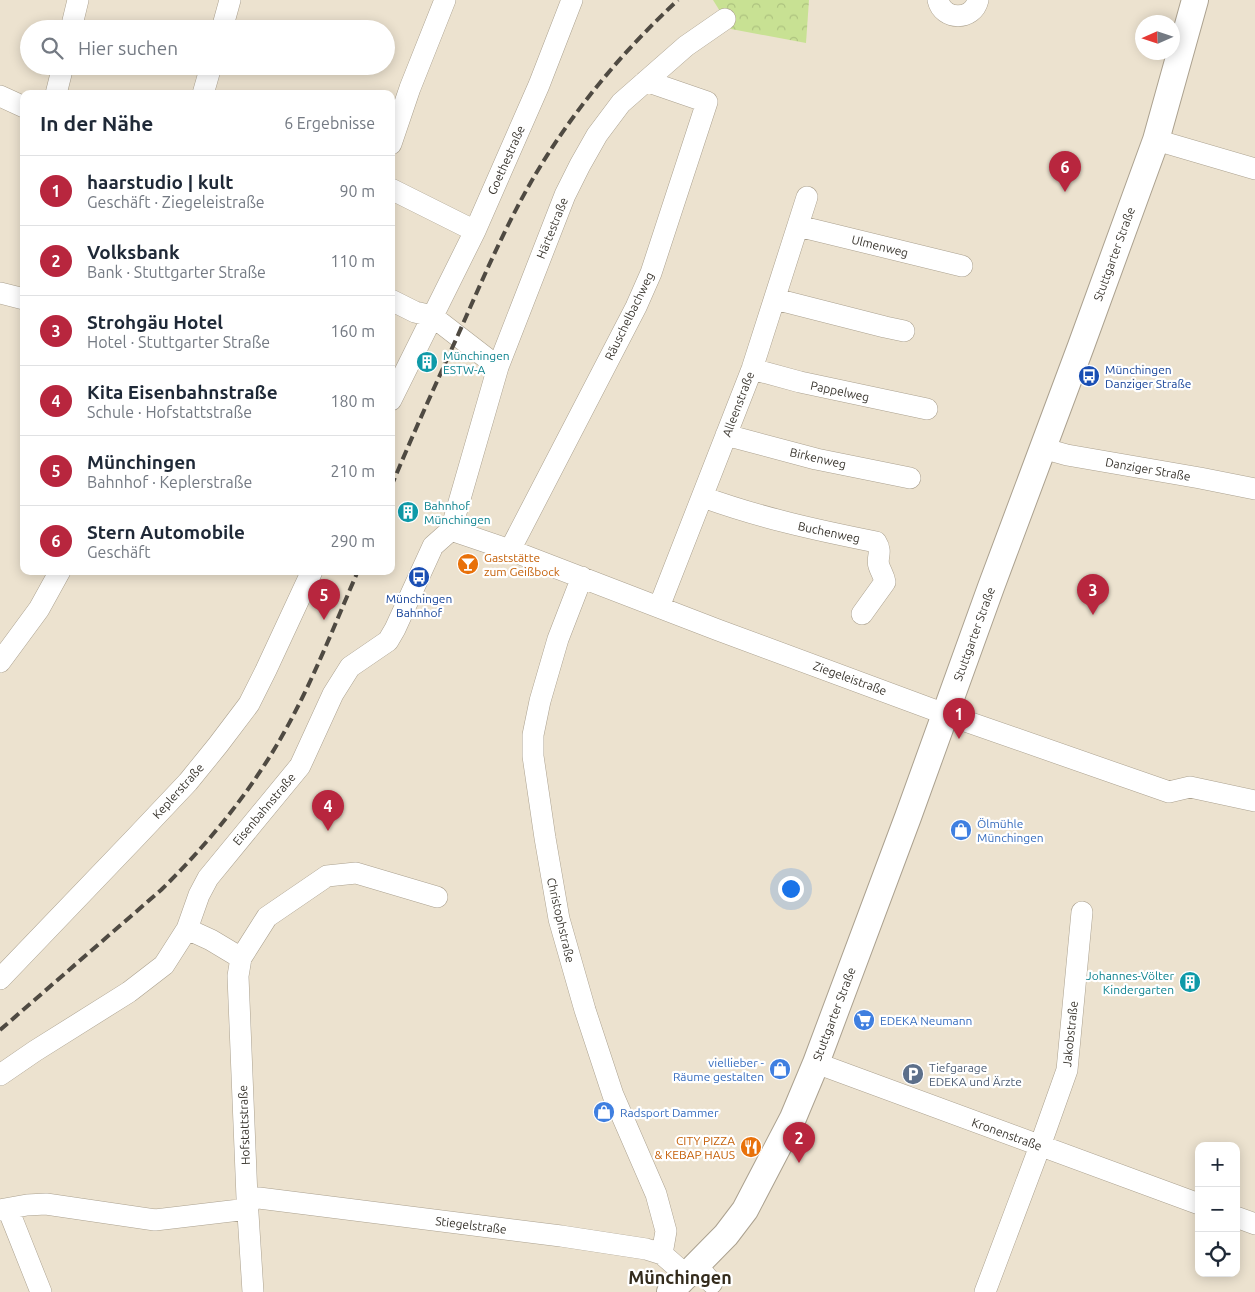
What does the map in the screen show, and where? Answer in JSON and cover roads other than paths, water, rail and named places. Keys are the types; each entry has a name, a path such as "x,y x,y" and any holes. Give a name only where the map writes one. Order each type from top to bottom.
{"street":[{"path":"73,20 78,0"},
{"path":"224,20 230,0"},
{"path":"395,132 410,88 445,0"},
{"name":"Goethestraße","path":"432,316 475,231 539,85 572,0"},
{"path":"938,0 939,6 947,14 958,16 969,13 977,6 978,0"},
{"name":"Stuttgarter Straße","path":"691,1279 745,1210 793,1118 816,1064 1156,140 1195,0"},
{"name":"Härtestraße","path":"450,530 498,367 561,204 576,172 597,134 621,103 686,46 725,19"},
{"path":"57,90 61,75"},
{"path":"203,90 208,75"},
{"name":"Räuschelbachweg","path":"510,550 636,307 651,273 707,102 646,81"},
{"path":"0,96 20,105"},
{"path":"1156,140 1255,169"},
{"path":"395,191 475,231"},
{"name":"Alleenstraße","path":"659,607 752,369 807,198"},
{"name":"Ulmenweg","path":"798,226 962,266"},
{"path":"0,293 20,298"},
{"path":"775,299 904,331"},
{"path":"395,302 415,312 432,316 498,367"},
{"path":"395,392 432,316"},
{"name":"Pappelweg","path":"752,369 800,382 928,409"},
{"name":"Birkenweg","path":"726,435 816,459 910,478"},
{"name":"Danziger Straße","path":"1042,448 1067,455 1255,489"},
{"name":"Buchenweg","path":"703,497 747,513 804,528 876,542 880,547 878,563 886,582 862,614"},
{"name":"Ziegeleistraße","path":"450,530 510,550 945,714 1168,792 1190,787 1255,801"},
{"name":"Eisenbahnstraße","path":"0,1075 129,992 164,965 187,929 199,895 208,878 300,766 333,694 350,667 388,641 432,546 450,530"},
{"path":"0,662 39,609 58,575"},
{"name":"Keplerstraße","path":"0,979 188,782 218,745 249,704 310,575"},
{"name":"Christophstraße","path":"582,577 558,639 540,701 533,735 533,756 559,919 580,995 610,1086 656,1194 666,1231 662,1254"},
{"name":"Hofstattstraße","path":"253,1292 238,976 241,958 267,917 327,876 356,873 437,898"},
{"name":"Jakobstraße","path":"985,1292 1067,1070 1082,912"},
{"path":"187,929 211,940 241,958"},
{"name":"Kronenstraße","path":"816,1064 1195,1203"},
{"name":"Stiegelstraße","path":"4,1210 46,1204 155,1220 248,1204 259,1198 561,1236 646,1249 662,1254 691,1279"},
{"path":"4,1210 41,1292"},
{"path":"1240,1218 1255,1224"}],"railway":[{"path":"395,478 493,257 531,182 562,132 598,85 636,41 678,0"},
{"path":"0,1030 161,890 199,850 235,807 281,738 303,697 356,575"}],"place":[{"name":"Stern Automobile","path":"1065,192"},
{"name":"Münchingen ESTW-A","path":"427,362"},
{"name":"Münchingen Danziger Straße","path":"1089,376"},
{"name":"Bahnhof Münchingen","path":"408,512"},
{"name":"Gaststätte zum Geißbock","path":"468,564"},
{"name":"Münchingen Bahnhof","path":"419,577"},
{"name":"Strohgäu Hotel","path":"1093,615"},
{"name":"Münchingen","path":"324,620"},
{"name":"haarstudio | kult","path":"959,739"},
{"name":"Ölmühle Münchingen","path":"961,830"},
{"name":"Kita Eisenbahnstraße","path":"328,831"},
{"name":"Johannes-Völter Kindergarten","path":"1190,982"},
{"name":"EDEKA Neumann","path":"864,1020"},
{"name":"viellieber - Räume gestalten","path":"780,1069"},
{"name":"Tiefgarage EDEKA und Ärzte","path":"913,1074"},
{"name":"Radsport Dammer","path":"604,1112"},
{"name":"CITY PIZZA & KEBAP HAUS","path":"751,1147"},
{"name":"Volksbank","path":"799,1163"}],"district":[{"name":"Münchingen","path":"680,1277"}]}
